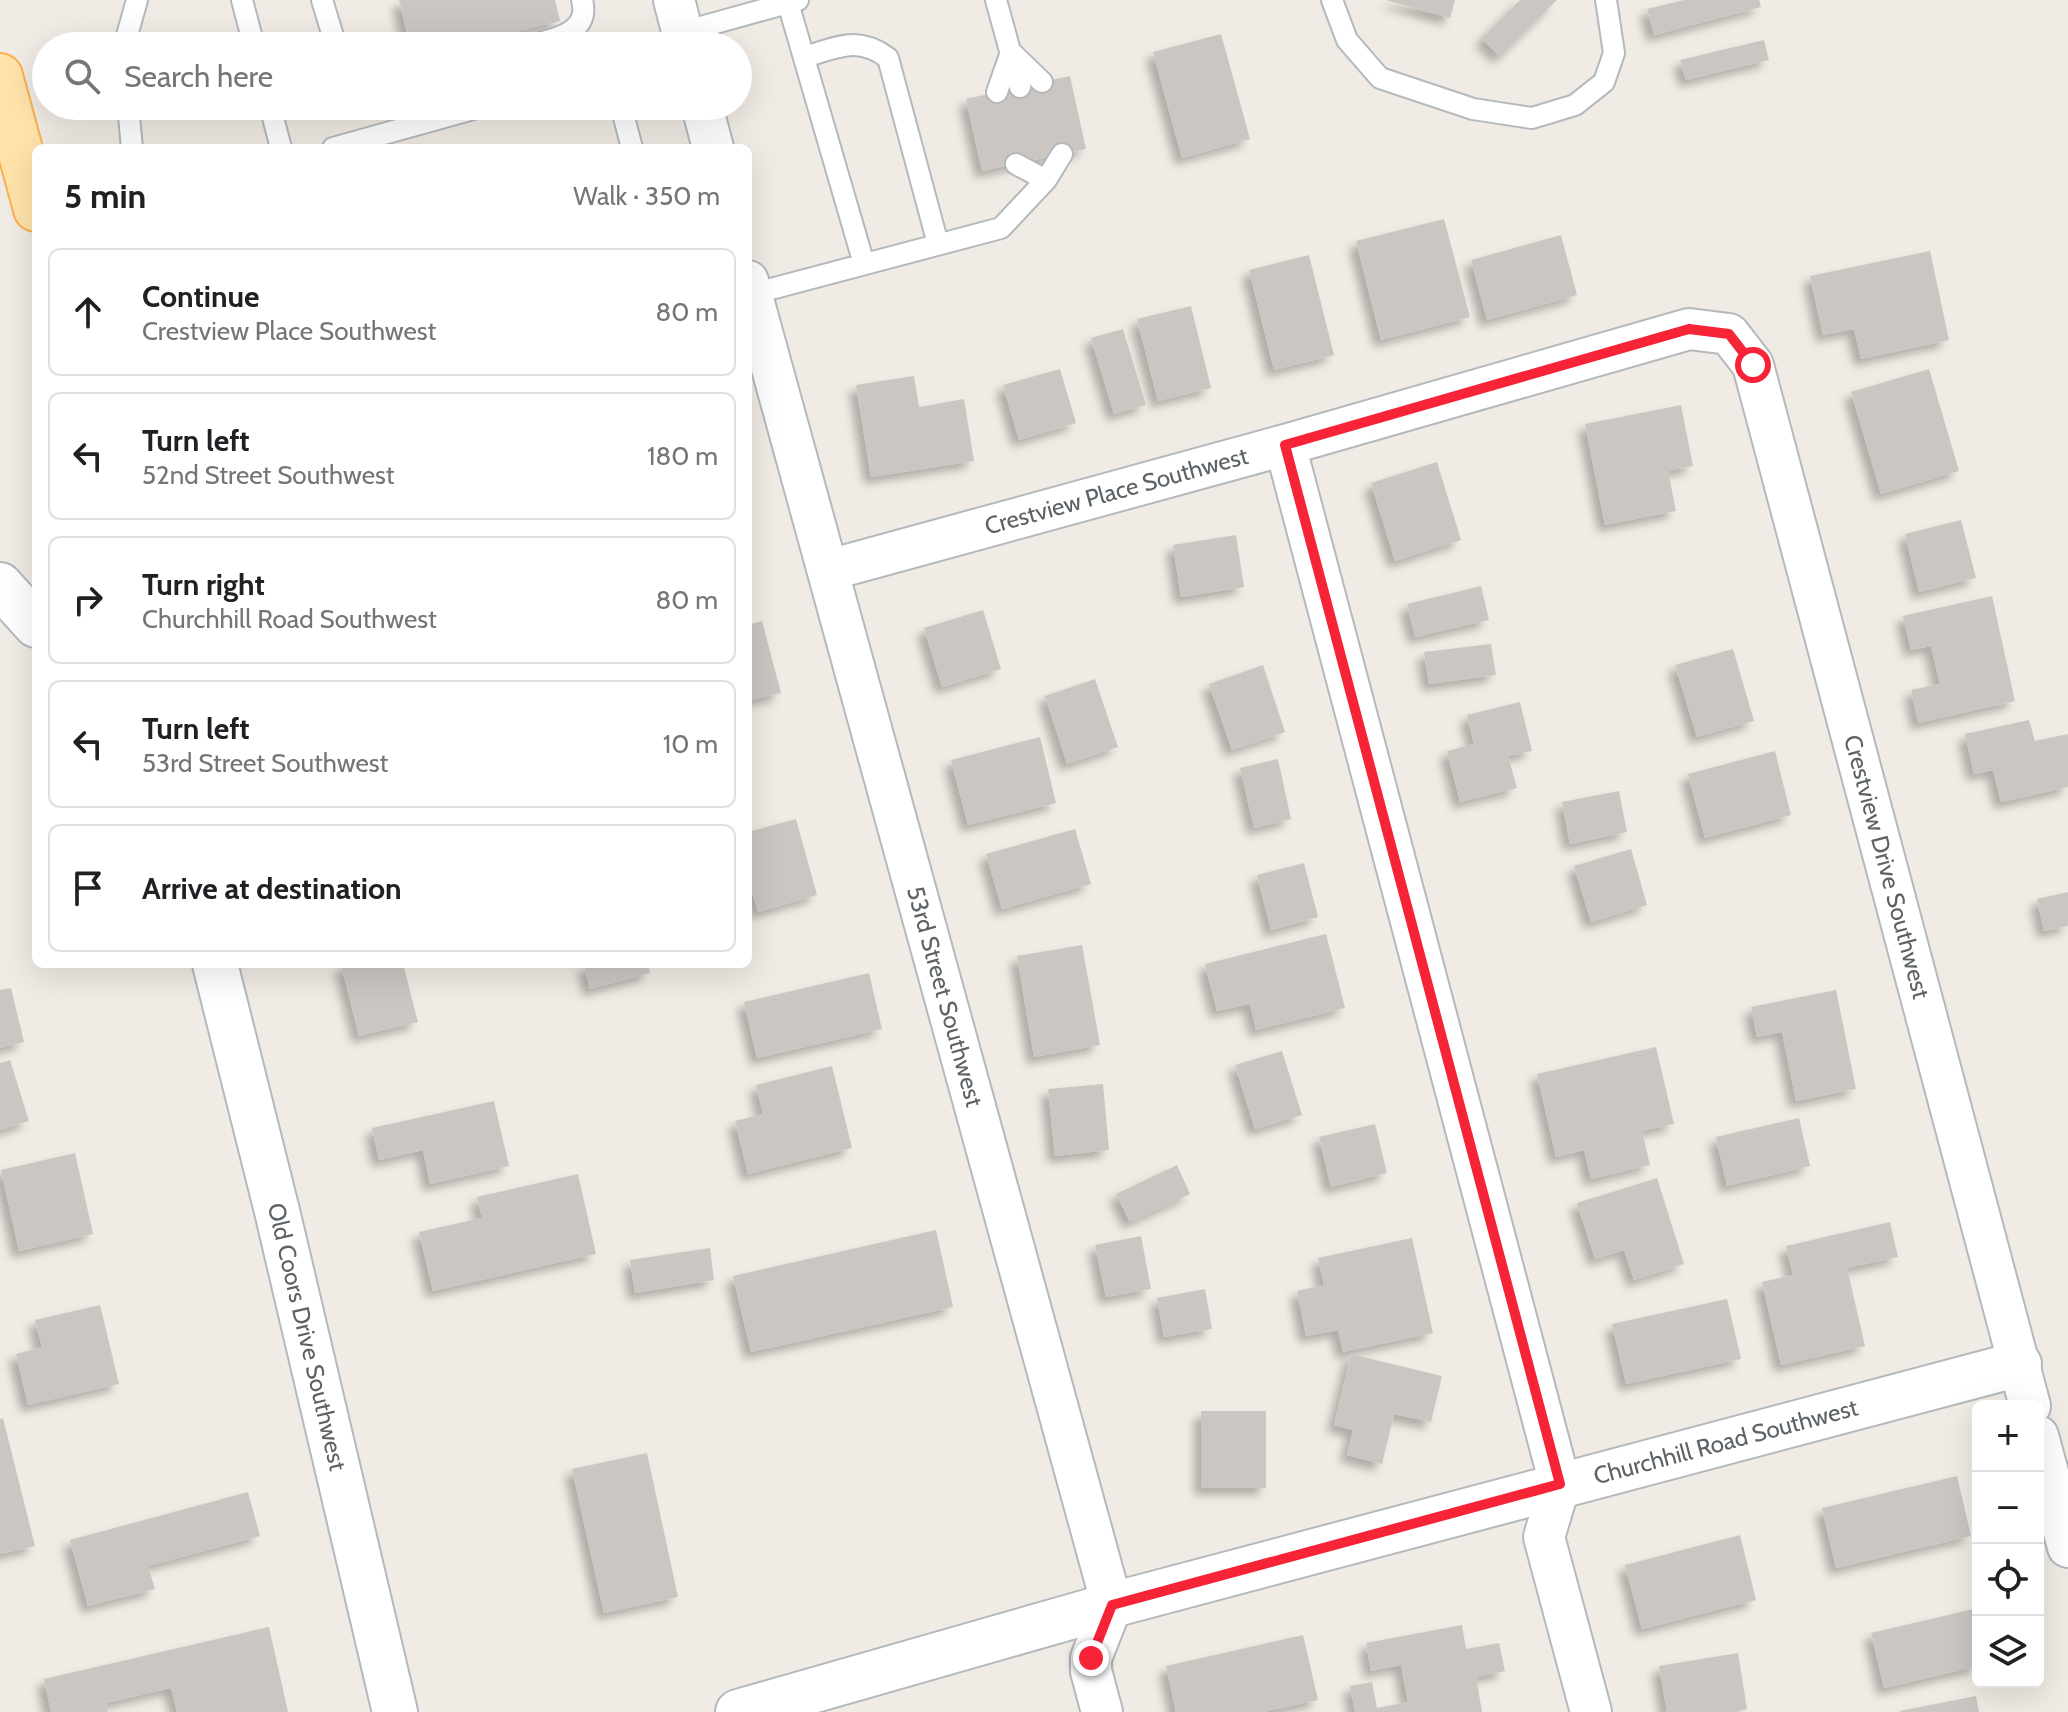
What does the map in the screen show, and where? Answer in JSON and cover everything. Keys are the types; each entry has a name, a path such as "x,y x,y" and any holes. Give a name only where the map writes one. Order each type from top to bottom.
{"main road":[{"path":"0,76 32,194"}],"street":[{"path":"706,120 712,144"},
{"name":"53rd Street Southwest","path":"752,294 1112,1605"},
{"name":"Crestview Place Southwest","path":"829,570 1285,445 1689,329 1729,334"},
{"name":"Crestview Drive Southwest","path":"1729,334 1753,365 2028,1400"},
{"path":"1285,445 1560,1484 1544,1537 1591,1712"},
{"path":"0,585 32,621"},
{"name":"Old Coors Drive Southwest","path":"216,968 277,1211 395,1712"},
{"name":"Churchhill Road Southwest","path":"738,1712 786,1705 1112,1605 2019,1364"},
{"path":"2044,1458 2068,1547"},
{"path":"1102,1712 1091,1671 1091,1658 1112,1605"}],"lane":[{"path":"128,32 137,0"},
{"path":"242,0 250,32"},
{"path":"322,0 332,32"},
{"path":"571,32 580,24 585,9 582,0"},
{"path":"996,0 1020,87"},
{"path":"1332,0 1347,40 1380,78 1473,109 1532,118 1575,105 1604,82 1614,53 1606,0"},
{"path":"681,26 793,1 804,57 864,264"},
{"path":"804,57 855,43 874,47 888,58 938,244"},
{"path":"1011,52 1042,82"},
{"path":"997,92 1011,52"},
{"path":"129,120 132,144"},
{"path":"274,120 280,144"},
{"path":"347,144 434,120"},
{"path":"625,120 631,144"},
{"path":"752,287 864,264 1001,228 1046,180 1062,154"},
{"path":"1041,159 1046,180"},
{"path":"1016,164 1046,180"}],"building":[{"path":"399,0 555,0 560,21 514,32 407,32"},
{"path":"1386,0 1455,0 1450,18"},
{"path":"1520,0 1557,0 1500,57 1482,39"},
{"path":"1684,0 1759,0 1761,7 1654,35 1647,9"},
{"path":"1221,34 1250,139 1182,158 1153,52"},
{"path":"1764,40 1769,60 1686,80 1680,60"},
{"path":"1070,76 1086,149 982,171 966,99"},
{"path":"1444,219 1470,317 1381,340 1356,241"},
{"path":"1561,235 1577,295 1487,320 1471,260"},
{"path":"1930,251 1949,340 1861,359 1854,329 1823,335 1810,276"},
{"path":"1309,255 1334,355 1274,370 1249,270"},
{"path":"1191,306 1211,388 1158,401 1137,319"},
{"path":"1123,329 1146,405 1114,414 1091,338"},
{"path":"1060,369 1076,423 1019,440 1003,385"},
{"path":"1929,369 1959,471 1881,494 1851,392"},
{"path":"914,376 919,407 964,399 974,461 871,477 856,385"},
{"path":"1681,405 1693,466 1668,471 1676,511 1605,525 1585,424"},
{"path":"1437,462 1461,540 1395,561 1371,483"},
{"path":"1961,520 1976,578 1919,592 1905,534"},
{"path":"1236,535 1244,587 1181,597 1173,545"},
{"path":"1481,586 1489,620 1415,637 1407,604"},
{"path":"1992,596 2015,701 1918,723 1911,690 1940,684 1931,646 1911,650 1903,616"},
{"path":"983,610 1001,669 942,687 924,628"},
{"path":"762,621 781,693 752,700 752,624"},
{"path":"1491,644 1496,675 1429,684 1424,652"},
{"path":"1733,649 1754,721 1697,737 1675,665"},
{"path":"1263,665 1285,732 1232,750 1209,684"},
{"path":"1095,679 1118,747 1067,764 1045,696"},
{"path":"1520,702 1532,751 1508,756 1517,788 1460,802 1447,751 1474,744 1467,715"},
{"path":"2029,720 2035,741 2068,734 2068,787 2001,802 1993,770 1974,774 1965,734"},
{"path":"1040,737 1056,803 968,825 951,760"},
{"path":"1775,751 1791,815 1705,838 1688,774"},
{"path":"1278,759 1291,819 1254,828 1240,768"},
{"path":"1619,791 1627,832 1570,844 1562,802"},
{"path":"796,819 817,895 758,912 752,892 752,831"},
{"path":"1075,829 1091,884 1002,909 986,854"},
{"path":"1631,849 1647,905 1591,922 1574,866"},
{"path":"1304,863 1318,917 1271,930 1257,875"},
{"path":"2068,892 2068,926 2044,931 2037,899"},
{"path":"1326,934 1345,1008 1256,1030 1250,1004 1217,1011 1205,964"},
{"path":"1082,945 1100,1045 1034,1057 1017,956"},
{"path":"342,968 404,968 418,1022 359,1036"},
{"path":"585,968 649,968 650,973 590,989"},
{"path":"869,973 882,1029 757,1058 744,1002"},
{"path":"11,988 24,1042 0,1048 0,990"},
{"path":"1836,990 1856,1089 1796,1101 1782,1032 1757,1037 1751,1007"},
{"path":"1656,1047 1674,1124 1642,1131 1650,1165 1591,1179 1584,1150 1556,1157 1537,1074"},
{"path":"1282,1051 1302,1115 1255,1129 1235,1065"},
{"path":"10,1060 29,1121 0,1130 0,1063"},
{"path":"832,1066 852,1148 748,1174 735,1121 763,1114 756,1085"},
{"path":"1103,1084 1109,1150 1055,1156 1048,1089"},
{"path":"494,1101 509,1166 430,1184 423,1150 379,1160 372,1128"},
{"path":"1799,1118 1810,1166 1727,1186 1716,1137"},
{"path":"1375,1124 1387,1173 1331,1187 1319,1137"},
{"path":"75,1153 93,1234 19,1251 1,1170"},
{"path":"1177,1165 1190,1194 1130,1222 1116,1194"},
{"path":"578,1174 596,1254 433,1291 419,1232 482,1218 477,1197"},
{"path":"1657,1178 1684,1264 1634,1280 1624,1250 1595,1259 1577,1203"},
{"path":"1890,1222 1898,1257 1847,1268 1865,1346 1781,1365 1762,1282 1793,1275 1786,1246"},
{"path":"936,1230 953,1307 751,1352 733,1276"},
{"path":"1141,1236 1151,1289 1106,1297 1095,1245"},
{"path":"1412,1238 1433,1333 1343,1352 1338,1330 1306,1336 1297,1291 1324,1285 1318,1258"},
{"path":"710,1248 714,1280 635,1293 630,1260"},
{"path":"1205,1289 1212,1329 1164,1337 1157,1298"},
{"path":"1727,1299 1741,1359 1626,1384 1612,1324"},
{"path":"100,1305 119,1384 28,1405 16,1354 42,1347 35,1320"},
{"path":"1351,1354 1442,1376 1431,1422 1394,1414 1382,1464 1347,1455 1353,1430 1334,1425"},
{"path":"1201,1411 1266,1411 1266,1488 1201,1488"},
{"path":"3,1418 35,1546 0,1554 0,1419"},
{"path":"647,1453 678,1597 604,1613 572,1469"},
{"path":"1957,1476 1971,1536 1836,1568 1822,1508"},
{"path":"248,1492 260,1536 148,1566 155,1589 88,1606 70,1540"},
{"path":"1740,1535 1756,1600 1642,1629 1625,1565"},
{"path":"1972,1609 1972,1667 1884,1688 1871,1633"},
{"path":"1462,1625 1466,1649 1499,1643 1505,1671 1476,1677 1482,1712 1355,1712 1350,1686 1372,1682 1377,1708 1408,1702 1401,1665 1371,1671 1366,1643"},
{"path":"269,1627 288,1712 177,1712 171,1688 106,1703 108,1712 51,1712 44,1679"},
{"path":"1303,1635 1318,1700 1263,1712 1176,1712 1166,1666"},
{"path":"1738,1653 1747,1709 1732,1712 1667,1712 1659,1666"},
{"path":"1976,1696 1979,1712 1900,1711"}],"route":[{"path":"1091,1658 1112,1605 1560,1484 1285,445 1689,329 1729,334 1753,365"}]}
